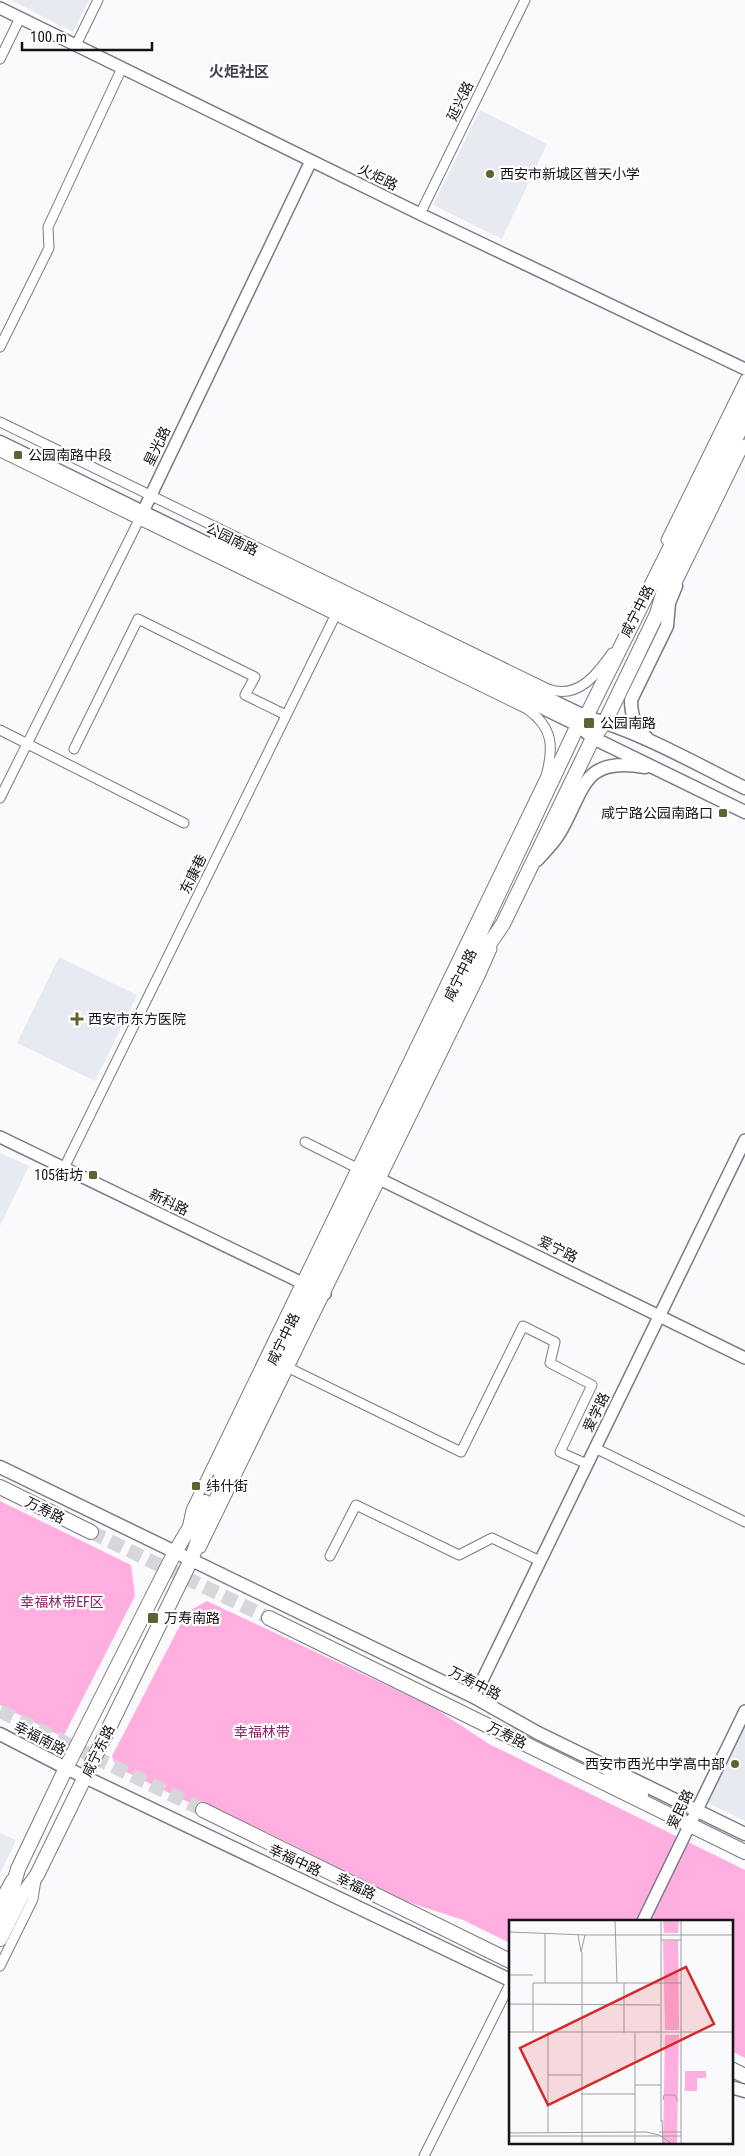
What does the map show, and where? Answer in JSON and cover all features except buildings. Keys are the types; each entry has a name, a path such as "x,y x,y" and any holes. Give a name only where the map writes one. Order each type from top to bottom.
{"main road":[{"name":"咸宁中路","path":"369,1174 559,764 745,397"},
{"name":"咸宁中路","path":"175,1552 200,1512 475,965 503,924 593,738 605,722 656,614 666,584 745,419"},
{"name":"公园南路","path":"0,432 145,508"},
{"name":"公园南路","path":"0,442 145,508 582,721 605,722 654,743 745,788"},
{"path":"654,743 639,730 633,717 631,700 666,626 669,603 676,586"},
{"name":"公园南路","path":"582,721 593,738 745,812"},
{"path":"529,869 556,838 584,784 593,773 606,767 618,766 638,766 660,770"},
{"name":"咸宁中路","path":"191,1560 203,1527 313,1289"},
{"path":"0,1467 191,1560"},
{"name":"万寿路","path":"0,1487 90,1532"},
{"name":"咸宁东路","path":"0,1917 12,1893 18,1869 66,1768 175,1552"},
{"name":"万寿中路","path":"191,1560 474,1698 538,1733 745,1834"},
{"name":"咸宁东路","path":"0,1939 21,1897 36,1875 191,1560"},
{"name":"万寿路","path":"269,1618 745,1852"},
{"name":"幸福南路","path":"0,1734 66,1768"},
{"path":"602,1764 663,1812"},
{"name":"幸福中路","path":"66,1768 509,1982"},
{"name":"幸福路","path":"203,1810 509,1961"},
{"path":"732,2070 745,2076"},
{"path":"732,2086 745,2092"}],"street":[{"path":"76,45 98,0"},
{"name":"延兴路","path":"420,214 525,0"},
{"name":"火炬路","path":"0,8 420,214 745,369"},
{"path":"0,59 20,18"},
{"path":"0,347 49,248 48,227 122,68"},
{"name":"星光路","path":"0,798 145,508 311,161"},
{"path":"0,452 145,508 341,603 555,692 571,691 587,684 599,672 623,639 638,598 745,379"},
{"path":"0,422 145,508"},
{"path":"656,614 676,586 745,444"},
{"path":"191,1560 203,1546 289,1368 313,1289 369,1174 546,776 550,756 549,737 542,721 535,715 341,603"},
{"name":"东康巷","path":"64,1168 341,603"},
{"path":"74,749 138,619 255,677 246,695 286,715"},
{"path":"0,730 184,823"},
{"path":"546,776 559,764"},
{"name":"新科路","path":"0,1137 313,1289"},
{"name":"爱学路","path":"474,1698 745,1140"},
{"path":"305,1142 369,1174"},
{"name":"爱宁路","path":"369,1174 745,1358"},
{"path":"289,1368 461,1452 523,1326 555,1342 550,1363 592,1384 560,1452 587,1464"},
{"path":"595,1448 745,1522"},
{"path":"330,1556 356,1505 459,1555 492,1538 540,1561"},
{"name":"爱民路","path":"643,1920 745,1711"},
{"path":"0,1899 18,1869"},
{"path":"0,1966 33,1899 36,1875"},
{"path":"424,2156 509,1984"}],"shaded area":[{"path":"11,0 89,0 73,32"},
{"name":"西安市新城区普天小学","path":"480,110 547,144 502,239 433,205"},
{"name":"西安市东方医院","path":"59,957 137,995 95,1081 17,1043"},
{"path":"0,1153 29,1166 0,1226"},
{"name":"西安市西光中学高中部","path":"745,1725 745,1821 706,1802"},
{"path":"0,1833 16,1840 0,1874"}],"green space":[{"name":"幸福林带EF区","path":"0,1501 131,1565 135,1596 63,1737 0,1705"},
{"name":"幸福林带","path":"207,1601 433,1707 489,1744 745,1870 745,2058 732,2052 732,1920 509,1920 509,1943 463,1920 405,1901 266,1832 256,1835 116,1767 112,1756 187,1612"}],"tunnel":[{"path":"91,1532 269,1618"},
{"path":"0,1711 203,1810"}],"place":[{"name":"西安市新城区普天小学","path":"490,174"},
{"name":"公园南路中段","path":"18,455"},
{"name":"公园南路","path":"589,723"},
{"name":"咸宁路公园南路口","path":"723,813"},
{"name":"西安市东方医院","path":"77,1019"},
{"name":"105街坊","path":"93,1175"},
{"name":"纬什街","path":"196,1486"},
{"name":"万寿南路","path":"153,1618"},
{"name":"西安市西光中学高中部","path":"735,1764"}],"district":[{"name":"火炬社区","path":"239,72"}]}
